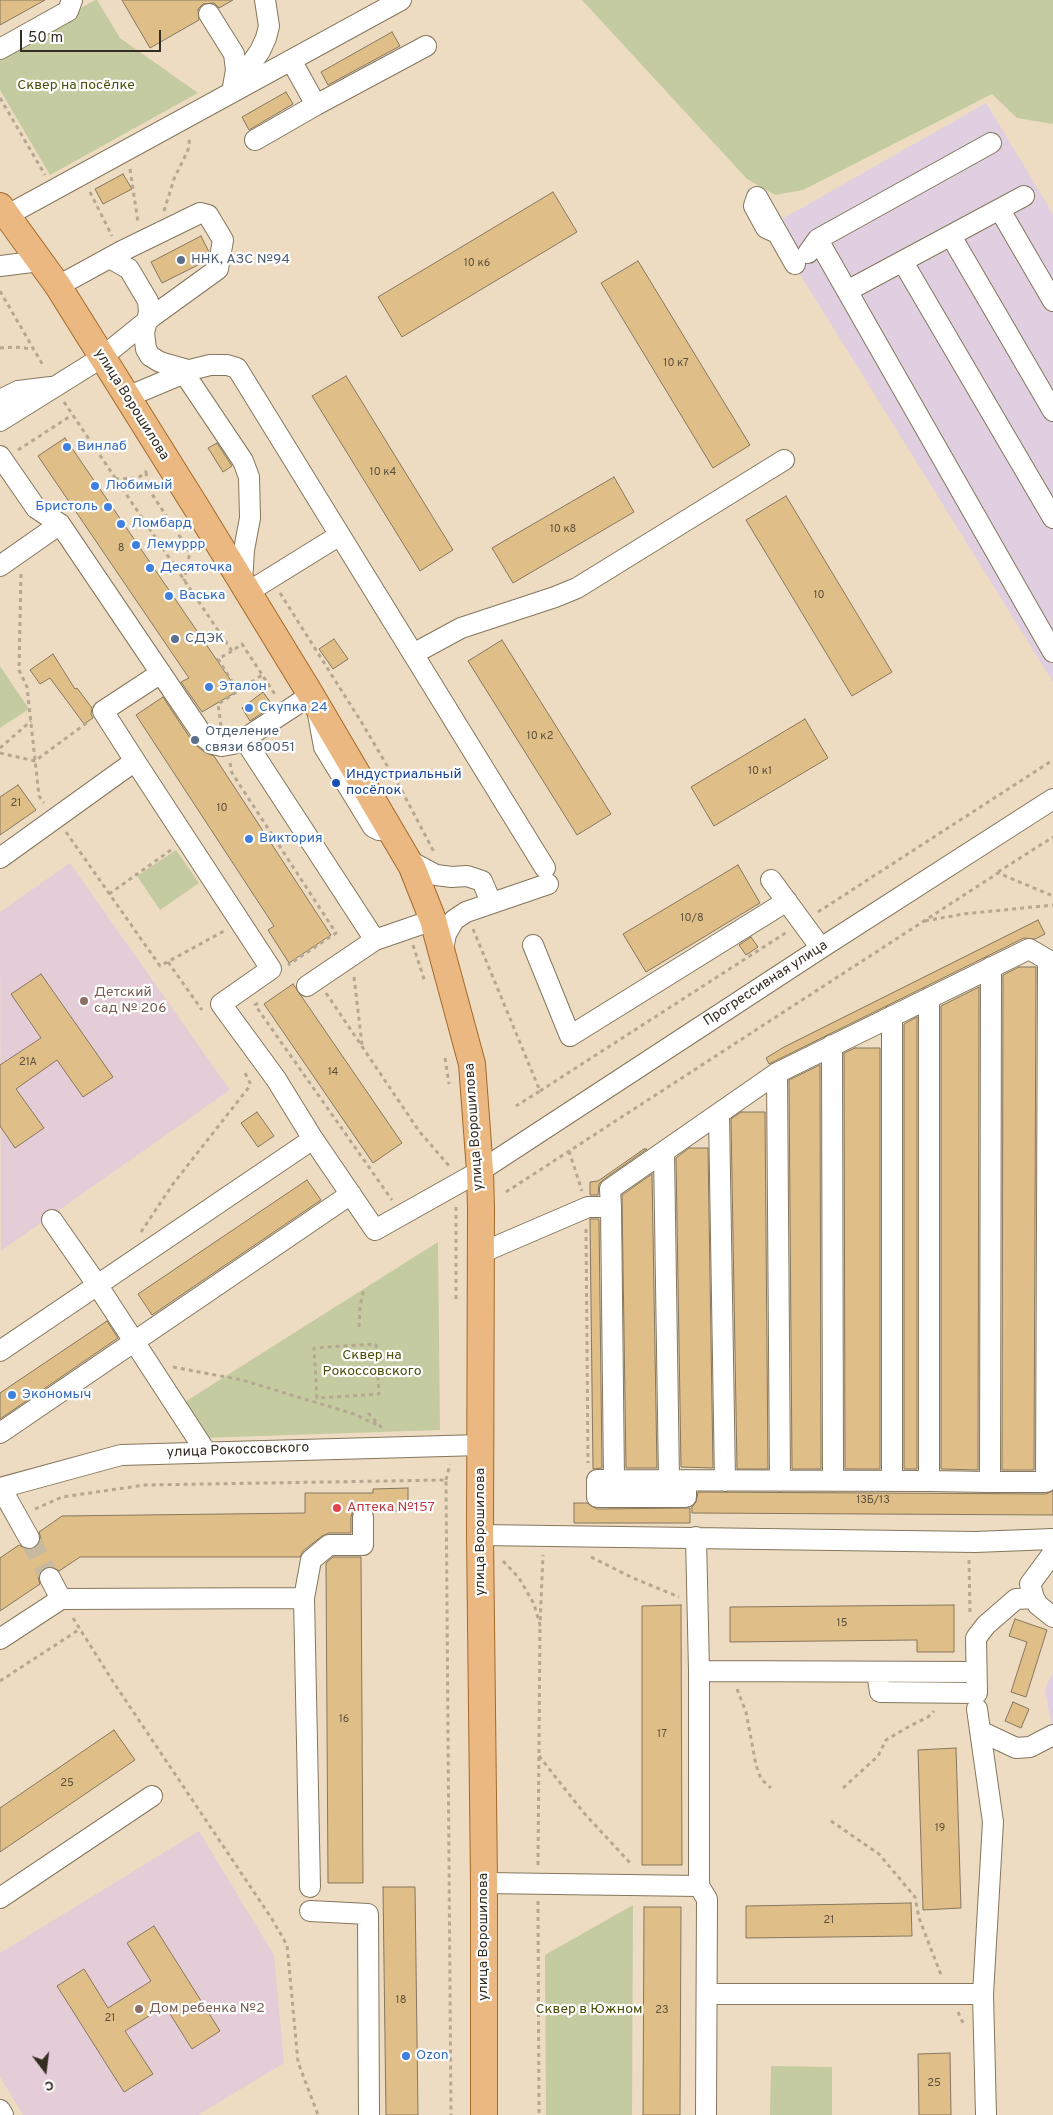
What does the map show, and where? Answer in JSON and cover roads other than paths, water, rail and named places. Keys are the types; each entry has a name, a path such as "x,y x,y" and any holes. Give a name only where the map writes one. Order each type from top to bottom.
{"main road":[{"name":"улица Ворошилова","path":"3,211 58,286 314,700 406,859 433,920 472,1064 468,1172 481,1253 480,1535 484,1883 484,2115"}],"street":[{"path":"0,49 68,11 72,0"},
{"path":"228,90 260,51 266,38 269,26 265,0"},
{"path":"3,211 81,175 200,111 228,90 291,60 401,0"},
{"path":"209,14 234,54 236,70 228,90"},
{"path":"255,140 426,46"},
{"path":"291,60 316,105"},
{"path":"807,252 991,143"},
{"path":"847,291 1024,196"},
{"path":"1000,210 1053,301"},
{"path":"0,421 56,393 146,322 218,269 223,240 208,215 200,213 136,244 58,286"},
{"path":"777,233 807,252 847,291 1053,652"},
{"path":"951,236 1053,411"},
{"path":"110,258 129,269 148,301 149,312 144,343 146,349 155,360 189,371 243,461 249,477 250,518 244,550 245,587 271,578 340,535"},
{"path":"0,266 40,262"},
{"path":"903,262 1053,518"},
{"path":"127,397 189,371 210,365 227,365 237,368 413,654 546,876 466,912 454,920 446,934 442,954"},
{"path":"0,400 18,391 56,393"},
{"path":"0,437 46,406 56,393"},
{"path":"1,458 36,508 60,524 204,737 216,745 235,742 314,700"},
{"path":"413,654 461,628 577,588 784,460"},
{"path":"0,566 60,524"},
{"path":"0,1433 351,1194 313,1139 276,1078 221,1004 271,969 103,711 161,673"},
{"path":"235,742 375,940"},
{"path":"0,858 135,761"},
{"name":"Прогрессивная улица","path":"351,1194 376,1230 1053,799"},
{"path":"406,859 436,875 467,876 482,881 491,902"},
{"path":"771,880 821,948"},
{"path":"533,945 570,1036 787,901"},
{"path":"312,983 375,940 433,920"},
{"path":"664,1152 677,1480 686,1497 597,1497 597,1480 614,1480 610,1189 777,1073 1028,949 1048,960 1046,1482 677,1480"},
{"path":"990,1482 991,967"},
{"path":"929,998 929,1481"},
{"path":"892,1016 892,1481"},
{"path":"832,1046 833,1481"},
{"path":"777,1073 780,1481"},
{"path":"719,1114 725,1481"},
{"path":"0,1351 313,1139"},
{"path":"481,1253 584,1209 611,1207"},
{"path":"52,1220 98,1286 206,1452"},
{"name":"улица Рокоссовского","path":"1,1488 121,1455 481,1445"},
{"path":"1,1488 29,1538"},
{"path":"310,1887 304,1598 311,1560 329,1545 363,1545 363,1517"},
{"path":"480,1535 975,1542 1053,1539"},
{"path":"696,1537 699,1671 699,1886 706,1899 706,2115"},
{"path":"699,1671 976,1672 976,1638 986,1625 1027,1594 1053,1553"},
{"path":"50,1578 61,1599"},
{"path":"1027,1594 1053,1616"},
{"path":"0,1639 61,1599 304,1598"},
{"path":"977,1709 993,1822 983,1994 986,2115"},
{"path":"980,1731 1016,1748 1030,1748 1053,1735"},
{"path":"0,1898 152,1796"},
{"path":"484,1883 699,1886"},
{"path":"310,1911 368,1914 369,2115"},
{"path":"707,1994 983,1994"},
{"path":"0,2110 3,2115"}],"tunnel":[{"path":"29,1538 50,1578"}],"place":[{"name":"ННК, АЗС №94","path":"181,260"},
{"name":"Винлаб","path":"67,447"},
{"name":"Любимый","path":"95,486"},
{"name":"Бристоль","path":"108,507"},
{"name":"Ломбард","path":"121,524"},
{"name":"Лемуррр","path":"136,545"},
{"name":"Десяточка","path":"150,568"},
{"name":"Васька","path":"169,596"},
{"name":"СДЭК","path":"175,639"},
{"name":"Эталон","path":"209,687"},
{"name":"Скупка 24","path":"249,708"},
{"name":"Отделение связи 680051","path":"195,740"},
{"name":"Индустриальный посёлок","path":"336,783"},
{"name":"Виктория","path":"249,839"},
{"name":"Детский сад № 206","path":"84,1001"},
{"name":"Экономыч","path":"12,1395"},
{"name":"Аптека №157","path":"337,1508"},
{"name":"Дом ребенка №2","path":"139,2009"},
{"name":"Ozon","path":"406,2056"}],"park label":[{"name":"Сквер на посёлке","path":"76,86"},
{"name":"Сквер на Рокоссовского","path":"372,1364"},
{"name":"Сквер в Южном","path":"589,2010"}]}
